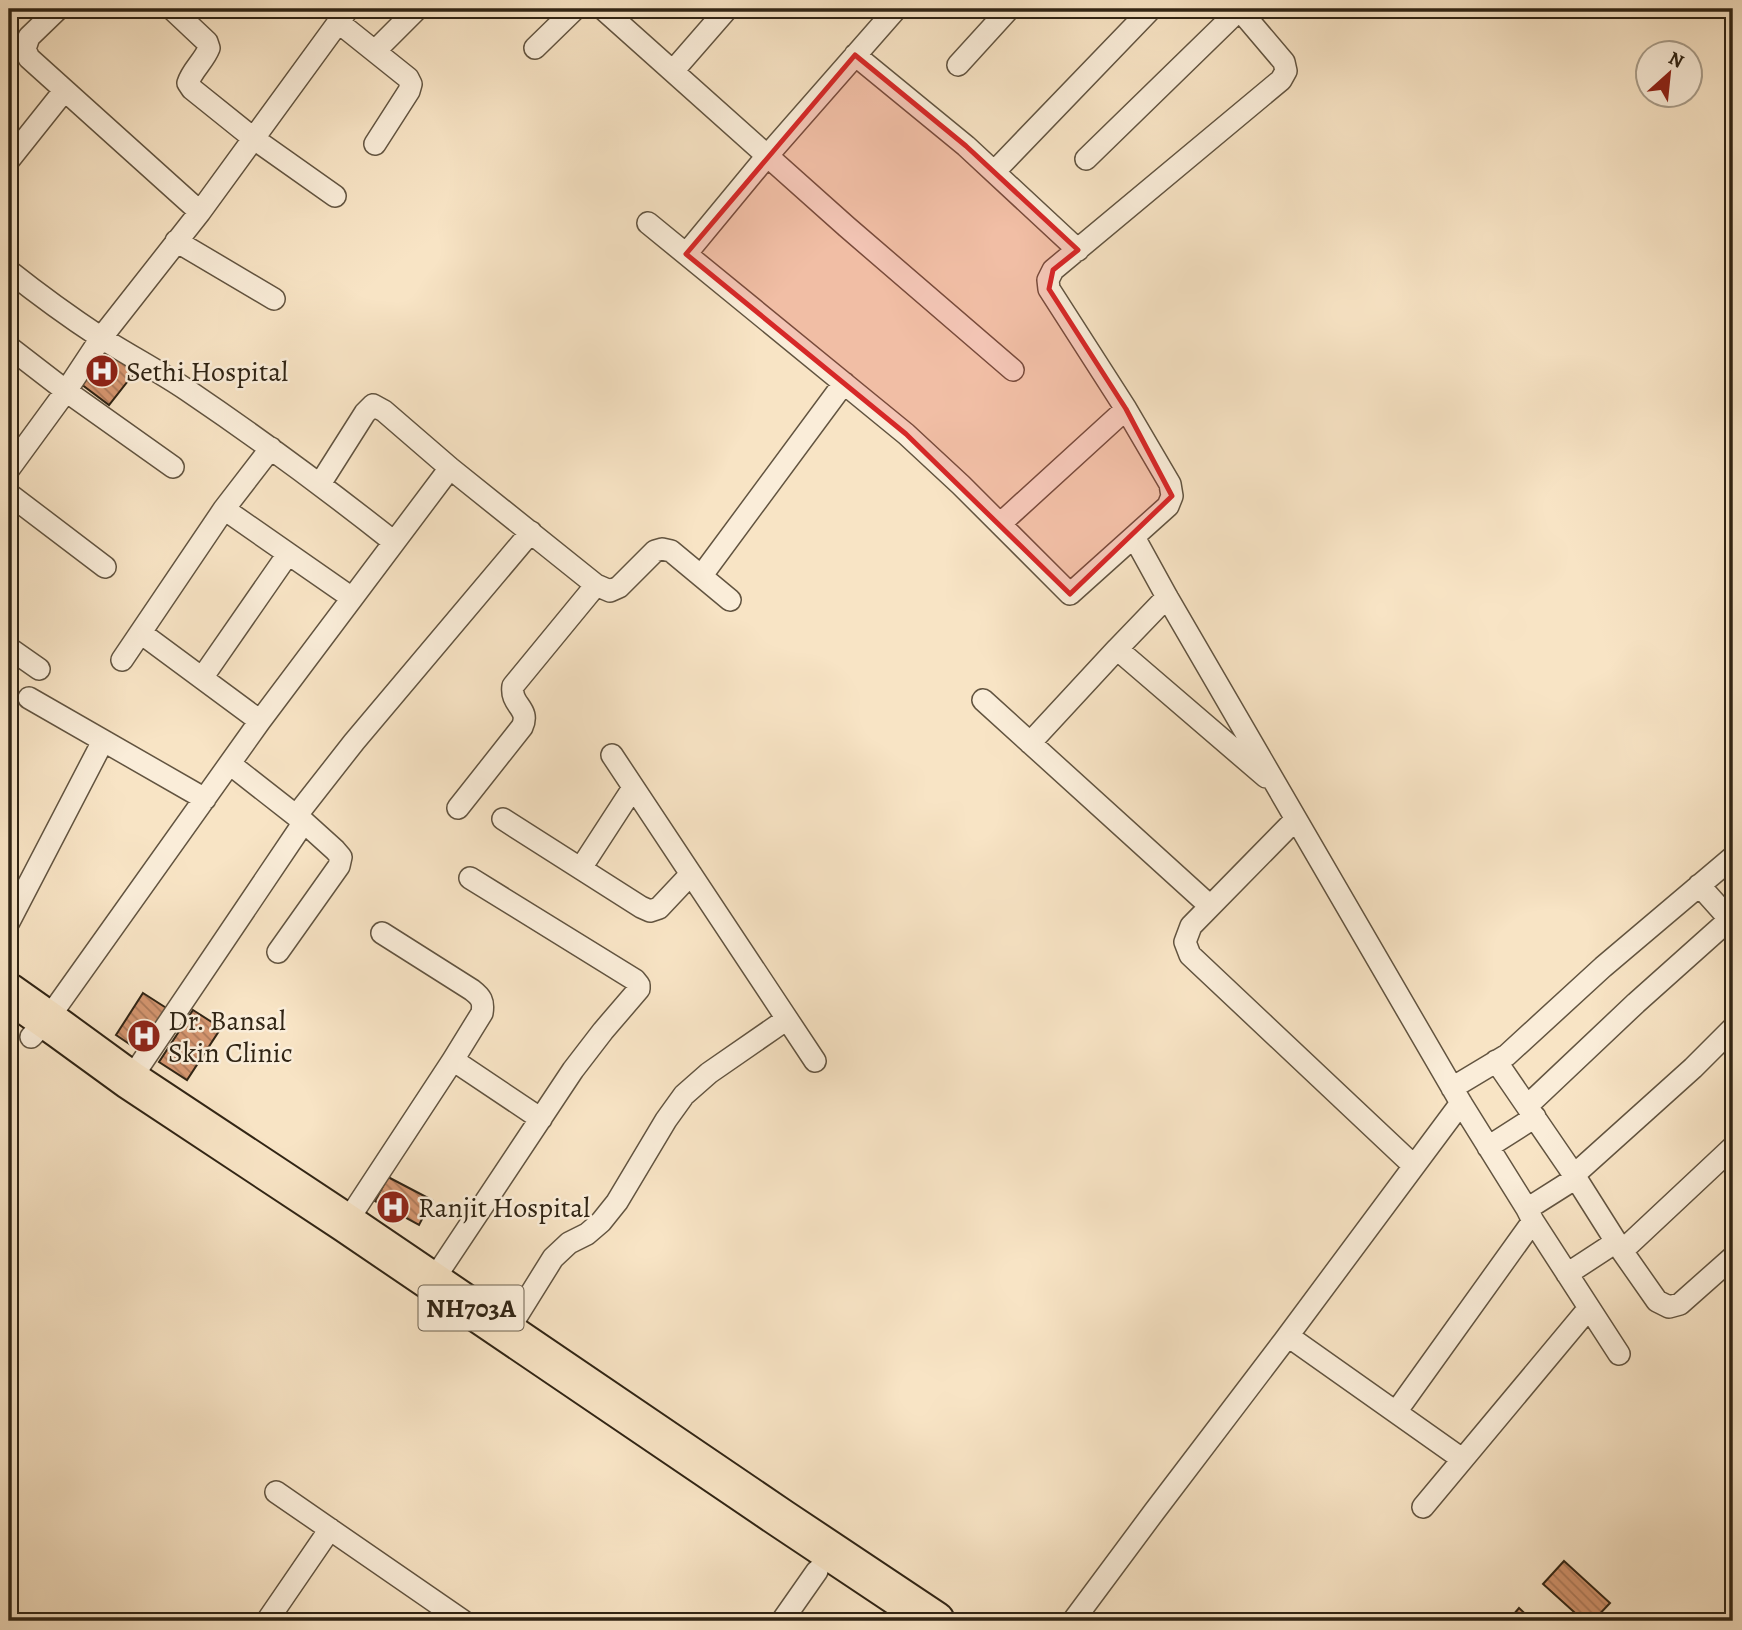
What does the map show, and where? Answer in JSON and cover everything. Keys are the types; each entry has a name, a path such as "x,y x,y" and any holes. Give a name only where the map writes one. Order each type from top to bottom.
{"highway":[{"name":"NH703A","path":"9,993 29,1026 817,1571 894,1621"},
{"name":"NH703A","path":"29,1026 130,1080 935,1621"}],"street":[{"path":"58,9 17,46 200,212"},
{"path":"172,9 207,42 209,48 190,76 188,83 192,89 253,138 335,196"},
{"path":"375,51 417,9"},
{"path":"534,48 575,9"},
{"path":"603,9 1013,370"},
{"path":"686,254 895,9"},
{"path":"958,65 1009,9"},
{"path":"994,172 1151,9"},
{"path":"648,223 906,434 1070,594 1168,506 1172,496 1170,484 1049,289 1048,279 1053,270 1281,80 1286,71 1284,62 1240,9 1086,159"},
{"path":"673,71 723,10"},
{"path":"9,469 101,338 200,212 343,15 375,51 408,78 411,84 375,144"},
{"path":"855,55 965,146 1077,250"},
{"path":"9,160 64,91"},
{"path":"176,241 274,299"},
{"path":"9,271 101,338 184,388 271,448 394,542"},
{"path":"9,347 173,467"},
{"path":"702,575 844,383"},
{"path":"320,484 365,413 373,405 384,411 450,468 596,585 610,591 620,587 655,551 662,549 671,551 730,600"},
{"path":"1000,524 1126,410"},
{"path":"122,660 224,509 271,448"},
{"path":"29,1026 205,799 260,721 450,468"},
{"path":"9,494 105,567"},
{"path":"224,509 352,598"},
{"path":"130,1080 300,819 354,742 531,532"},
{"path":"1134,537 1457,1096 1619,1354"},
{"path":"202,678 289,554"},
{"path":"458,808 522,727 524,713 514,700 513,685 596,585"},
{"path":"1030,743 1167,597"},
{"path":"141,633 260,721"},
{"path":"9,648 38,669"},
{"path":"1117,649 1278,788"},
{"path":"29,698 205,799"},
{"path":"983,700 1210,906"},
{"path":"9,922 103,741"},
{"path":"612,755 815,1061"},
{"path":"230,764 300,819 341,857 339,866 278,952"},
{"path":"581,868 633,788"},
{"path":"1296,819 1191,926 1185,942 1190,955 1414,1166"},
{"path":"503,820 650,911 659,908 691,874"},
{"path":"1073,1621 1414,1166 1457,1096 1733,857"},
{"path":"432,1282 573,1070 639,989 635,980 470,878"},
{"path":"1488,1147 1531,1112 1636,1003 1732,921 1699,885"},
{"path":"346,1223 453,1060 482,1013 484,1005 481,997 472,990 382,933"},
{"path":"507,1332 552,1258 569,1242 587,1234 601,1222 617,1202 684,1095 709,1073 787,1019"},
{"path":"1395,1412 1530,1215 1575,1177 1733,1028"},
{"path":"453,1060 541,1119"},
{"path":"1496,1061 1657,1301 1669,1307 1680,1304 1733,1257"},
{"path":"1567,1274 1619,1246 1733,1147"},
{"path":"1423,1507 1589,1308"},
{"path":"1288,1336 1462,1460"},
{"path":"276,1492 463,1621"},
{"path":"267,1621 330,1529"},
{"path":"782,1621 817,1571"}],"highlighted area":[{"path":"855,55 966,146 1078,250 1053,270 1049,289 1126,409 1172,496 1070,594 906,434 686,254"}],"building":[{"path":"106,350 135,372 109,405 81,384"},
{"path":"143,993 171,1011 143,1053 116,1035"},
{"path":"193,1010 221,1028 187,1080 159,1062"},
{"path":"388,1177 432,1200 419,1225 375,1201"},
{"path":"1564,1561 1610,1603 1593,1621 1584,1621 1543,1584"},
{"path":"1519,1608 1533,1621 1508,1621"}],"place":[{"name":"Sethi Hospital","path":"102,371"},
{"name":"Dr. Bansal Skin Clinic","path":"144,1036"},
{"name":"Ranjit Hospital","path":"393,1207"}]}
